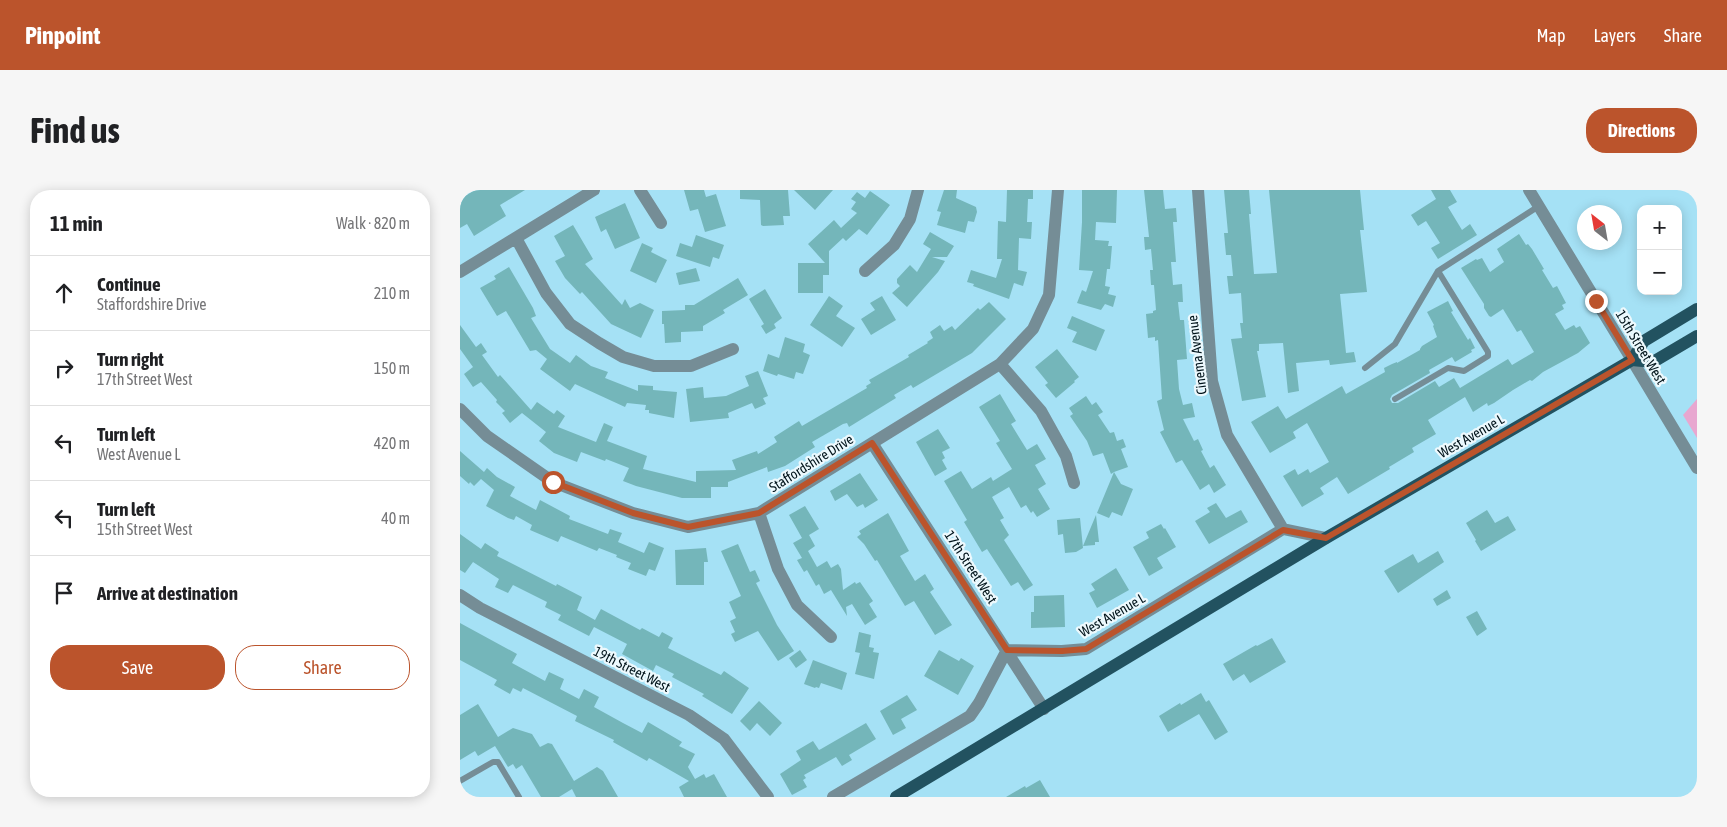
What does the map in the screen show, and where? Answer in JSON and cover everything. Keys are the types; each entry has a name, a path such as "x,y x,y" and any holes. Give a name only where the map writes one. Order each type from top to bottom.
{"main road":[{"name":"West Avenue L","path":"896,797 1326,538 1632,360 1644,340 1697,309"},
{"path":"1632,360 1653,362 1697,336"}],"street":[{"path":"460,272 594,190"},
{"path":"640,190 661,223"},
{"path":"865,271 894,245 910,219 918,190"},
{"name":"Staffordshire Drive","path":"460,409 487,436 553,482 633,513 688,527 759,513 1000,364 1033,329 1049,295 1058,190"},
{"name":"Cinema Avenue","path":"1198,190 1212,381 1227,435 1283,530"},
{"name":"15th Street West","path":"1530,190 1697,468"},
{"path":"516,238 546,293 570,324 624,357 654,366 691,366 732,350"},
{"path":"1000,364 1041,411 1066,456 1074,483"},
{"name":"17th Street West","path":"872,443 1044,709"},
{"path":"759,513 778,569 797,605 831,637"},
{"path":"1283,530 1326,538"},
{"name":"West Avenue L","path":"1007,650 1062,651 1086,649 1283,530"},
{"name":"19th Street West","path":"460,595 480,608 689,715 724,739 768,797"},
{"path":"833,797 970,716 980,703 1007,650"}],"lane":[{"path":"1365,368 1395,344 1438,271 1539,206"},
{"path":"1394,400 1448,368 1464,371 1488,356 1488,352 1438,271"},
{"path":"460,781 493,762 498,762 519,797"}],"shaded area":[{"path":"1697,399 1697,438 1683,415"}],"building":[{"path":"475,190 525,190 500,205 506,216 474,236 467,224 460,228 460,199"},
{"path":"684,190 704,190 706,197 716,194 726,226 705,232 698,209 690,211"},
{"path":"740,190 788,190 790,216 783,216 784,225 761,225 760,200 740,199"},
{"path":"794,190 833,190 815,210"},
{"path":"944,190 957,190 956,198 976,207 977,212 974,222 968,221 965,233 937,225 941,212 937,211"},
{"path":"1007,190 1033,190 1033,199 1028,199 1027,222 1032,222 1031,239 1019,238 1018,270 1027,272 1023,286 1014,283 1009,299 967,282 971,270 996,278 1002,259 997,259 998,221 1006,222"},
{"path":"1082,190 1117,190 1116,223 1096,222 1095,240 1109,241 1108,246 1112,246 1110,269 1107,269 1105,286 1110,287 1108,294 1116,296 1113,307 1105,304 1101,310 1077,303 1082,290 1086,292 1093,271 1079,270"},
{"path":"1144,190 1163,190 1165,209 1176,208 1177,222 1173,222 1176,262 1171,262 1173,285 1182,284 1183,302 1178,302 1180,320 1184,320 1187,359 1177,360 1179,389 1183,405 1192,403 1195,417 1183,419 1194,441 1198,439 1203,450 1201,451 1210,468 1214,465 1226,485 1214,493 1209,484 1200,490 1182,460 1176,463 1160,432 1164,430 1157,401 1162,399 1158,340 1155,341 1155,337 1148,338 1146,314 1153,313 1156,310 1154,285 1151,285 1150,270 1153,270 1151,249 1145,250 1144,237 1149,237"},
{"path":"1224,190 1249,190 1254,274 1277,273 1269,190 1360,190 1364,230 1360,230 1367,292 1340,294 1346,353 1354,352 1356,362 1330,365 1329,360 1296,363 1299,391 1288,393 1283,343 1259,344 1259,351 1257,351 1266,397 1242,401 1231,339 1242,338 1240,323 1243,323 1241,293 1229,294 1227,276 1233,276 1231,255 1226,255 1224,233 1228,233"},
{"path":"1431,190 1450,190 1457,202 1448,207 1462,230 1470,224 1477,235 1438,259 1431,248 1440,243 1426,221 1418,226 1411,215 1436,199"},
{"path":"870,191 890,205 867,235 859,229 846,241 843,238 829,251 829,275 823,275 823,293 798,293 798,263 825,263 808,244 834,220 841,228 857,213 851,209 856,202 851,199 857,192 865,198"},
{"path":"625,203 640,238 615,249 606,229 601,232 595,217"},
{"path":"573,225 593,259 585,264 622,305 625,299 630,308 640,303 654,310 641,338 611,324 582,292 580,294 565,278 555,261 565,256 554,236"},
{"path":"930,232 954,246 947,257 932,257 945,261 938,272 907,307 892,293 900,286 897,283 897,279 910,265 917,272 931,249 923,244"},
{"path":"1519,234 1526,245 1528,244 1532,249 1553,288 1557,286 1566,303 1562,305 1564,309 1555,314 1565,330 1574,325 1576,328 1580,326 1590,343 1578,353 1488,406 1487,403 1473,412 1465,397 1428,420 1436,434 1412,448 1414,452 1389,467 1390,469 1348,494 1337,477 1320,488 1324,494 1302,507 1283,476 1295,469 1298,475 1308,469 1310,473 1329,462 1307,423 1293,432 1296,438 1270,453 1251,422 1278,406 1286,419 1342,386 1346,394 1385,372 1384,368 1420,350 1422,346 1437,337 1434,325 1427,312 1448,301 1453,311 1451,312 1475,348 1471,350 1472,352 1455,362 1452,357 1429,370 1430,373 1392,395 1390,399 1392,403 1398,403 1435,381 1439,387 1454,378 1460,388 1508,359 1512,365 1534,352 1521,330 1517,332 1503,309 1491,317 1489,316 1484,308 1484,304 1461,268 1476,259 1482,258 1490,272 1504,262 1497,249"},
{"path":"696,235 724,245 719,259 713,257 710,267 676,256 680,243 692,247"},
{"path":"642,243 653,248 651,252 667,260 656,283 630,271"},
{"path":"509,267 533,308 536,316 531,318 550,349 570,363 576,355 591,366 608,372 605,378 638,391 638,385 653,386 653,390 677,392 674,418 649,413 649,410 645,410 646,405 627,403 625,407 575,384 570,391 540,369 547,359 536,350 530,351 506,311 497,316 480,288 496,279 494,276"},
{"path":"696,268 700,281 679,285 676,273"},
{"path":"738,278 748,295 723,310 725,313 703,326 703,331 681,332 681,342 665,343 662,311 685,310 685,305 694,305"},
{"path":"765,289 782,318 774,324 776,328 766,334 761,326 764,324 749,299"},
{"path":"829,296 843,306 836,316 855,328 842,347 810,325"},
{"path":"882,296 896,320 871,335 861,319 875,310 870,303"},
{"path":"989,302 1006,319 972,353 913,388 911,385 894,395 896,398 849,427 847,423 843,424 812,442 815,447 785,466 768,472 767,467 728,482 728,487 711,487 711,498 682,498 636,486 623,481 629,468 581,452 577,462 554,453 539,441 546,432 522,413 510,423 502,413 505,411 481,382 473,387 464,374 473,367 460,349 460,325 476,347 481,343 487,352 482,355 498,377 500,375 531,410 537,402 554,414 557,410 565,416 558,427 596,442 604,423 613,427 607,441 647,456 643,469 696,482 696,471 736,470 732,460 757,451 758,454 777,442 774,437 799,421 802,426 867,388 866,386 871,383 869,380 909,357 908,355 928,343 933,338 930,332 940,325 944,331 952,326 955,330 978,308 980,310"},
{"path":"1072,316 1105,330 1096,351 1072,342 1077,332 1067,328"},
{"path":"785,337 805,344 803,352 810,355 803,374 796,372 794,379 763,371 768,354 779,358"},
{"path":"1057,349 1079,377 1056,398 1045,385 1048,383 1035,367"},
{"path":"758,371 768,396 763,398 766,404 755,409 752,403 728,413 729,418 690,422 686,389 703,387 704,398 726,396 749,386 745,376"},
{"path":"1000,394 1016,421 1011,424 1027,450 1037,444 1046,459 1035,465 1046,484 1038,489 1050,509 1037,517 1033,511 1031,513 1026,505 1021,508 1009,487 992,497 1004,518 1000,520 1009,535 1004,540 1033,585 1024,591 1018,582 1011,586 987,549 982,552 964,522 967,520 944,481 961,471 972,489 991,477 993,481 1012,469 996,443 1000,441 979,407"},
{"path":"1086,396 1092,405 1096,402 1103,412 1098,415 1110,433 1114,432 1117,441 1123,439 1126,447 1121,449 1128,467 1111,474 1103,453 1093,456 1087,441 1070,416 1073,414 1069,408"},
{"path":"938,429 950,448 942,452 945,458 942,460 947,469 935,476 916,442"},
{"path":"460,451 484,472 487,468 497,477 515,487 510,496 536,510 540,500 570,516 569,519 608,534 610,529 622,533 618,542 644,553 649,542 664,548 655,571 649,569 646,576 628,569 631,563 616,557 617,555 599,548 597,551 561,536 558,542 530,530 532,525 516,516 514,520 508,518 486,506 494,490 481,479 474,486 460,476"},
{"path":"1114,472 1121,484 1133,489 1122,516 1112,512 1109,518 1097,513"},
{"path":"860,473 878,500 865,508 863,504 857,507 847,494 835,501 830,491"},
{"path":"1216,503 1226,518 1241,510 1248,522 1209,544 1195,521 1210,512 1207,508"},
{"path":"805,506 819,529 809,535 815,546 808,551 817,567 827,561 831,568 838,564 841,569 843,590 855,582 856,584 860,582 873,601 869,604 877,617 865,625 852,604 846,607 847,616 831,590 824,594 819,584 816,586 807,570 804,572 797,560 802,558 793,543 802,538 789,515"},
{"path":"1487,510 1495,523 1508,516 1516,530 1481,551 1466,523"},
{"path":"888,513 909,551 900,556 915,581 925,574 934,589 930,592 952,625 935,635 914,601 905,606 877,560 875,561 857,537 861,534 859,531"},
{"path":"1096,515 1099,542 1095,542 1095,545 1083,546"},
{"path":"1080,518 1083,548 1076,552 1065,553 1063,534 1058,535 1057,520"},
{"path":"1161,524 1176,547 1157,558 1163,568 1149,576 1133,547 1149,538 1146,532"},
{"path":"460,534 481,549 485,543 499,552 497,556 582,597 577,610 595,620 601,609 640,630 642,628 659,637 662,632 673,638 668,648 721,675 724,671 749,688 732,714 702,696 704,694 672,677 674,674 656,665 653,671 622,654 627,644 594,627 589,636 558,620 561,615 545,607 547,602 513,585 508,593 495,587 499,579 473,562 465,573 460,570"},
{"path":"738,544 750,572 755,570 760,581 756,583 777,625 794,651 778,661 758,631 735,642 731,634 735,632 730,621 736,618 729,602 741,596 721,551"},
{"path":"706,548 708,562 704,562 704,585 676,585 675,550"},
{"path":"1438,551 1444,562 1398,593 1384,571 1413,554 1418,563"},
{"path":"1116,568 1129,590 1097,608 1089,593 1095,590 1091,584"},
{"path":"1447,590 1451,598 1437,606 1433,599"},
{"path":"1064,595 1065,627 1031,628 1034,596"},
{"path":"1477,611 1487,629 1477,636 1466,617"},
{"path":"460,623 517,654 512,663 545,681 549,672 564,679 560,689 579,699 584,689 599,697 594,707 623,723 642,733 648,722 682,742 679,746 695,754 688,767 695,779 704,774 706,778 714,774 727,797 684,797 679,787 689,781 649,758 647,761 613,742 614,740 575,721 577,716 523,688 521,692 513,688 510,694 494,685 497,680 460,660"},
{"path":"859,632 871,635 869,647 874,648 873,652 879,653 874,679 855,674 860,653 855,652"},
{"path":"1272,638 1286,662 1250,683 1244,674 1233,681 1223,664"},
{"path":"800,650 807,660 796,668 789,658"},
{"path":"939,650 959,661 961,658 974,666 958,695 924,676"},
{"path":"813,660 847,673 842,690 821,683 819,688 804,684"},
{"path":"1201,693 1206,702 1209,700 1228,732 1215,740 1199,714 1168,732 1159,716"},
{"path":"907,695 917,710 901,719 906,728 893,735 880,711"},
{"path":"759,701 782,723 770,736 757,723 750,731 740,721"},
{"path":"478,704 498,737 513,728 532,734 540,747 548,743 552,744 574,781 597,767 603,771 618,797 576,797 572,789 559,797 541,797 522,765 516,769 513,764 508,767 495,746 478,756 475,751 460,760 460,715"},
{"path":"866,723 876,739 849,755 852,760 842,766 836,757 804,775 806,778 803,780 807,787 792,795 780,774 801,760 796,751 813,741 819,750"},
{"path":"1040,780 1050,797 1006,797 1025,786 1026,788"}],"route":[{"path":"553,482 633,513 688,527 759,513 872,443 1007,650 1062,651 1086,649 1283,530 1326,538 1632,360 1596,301"}]}
